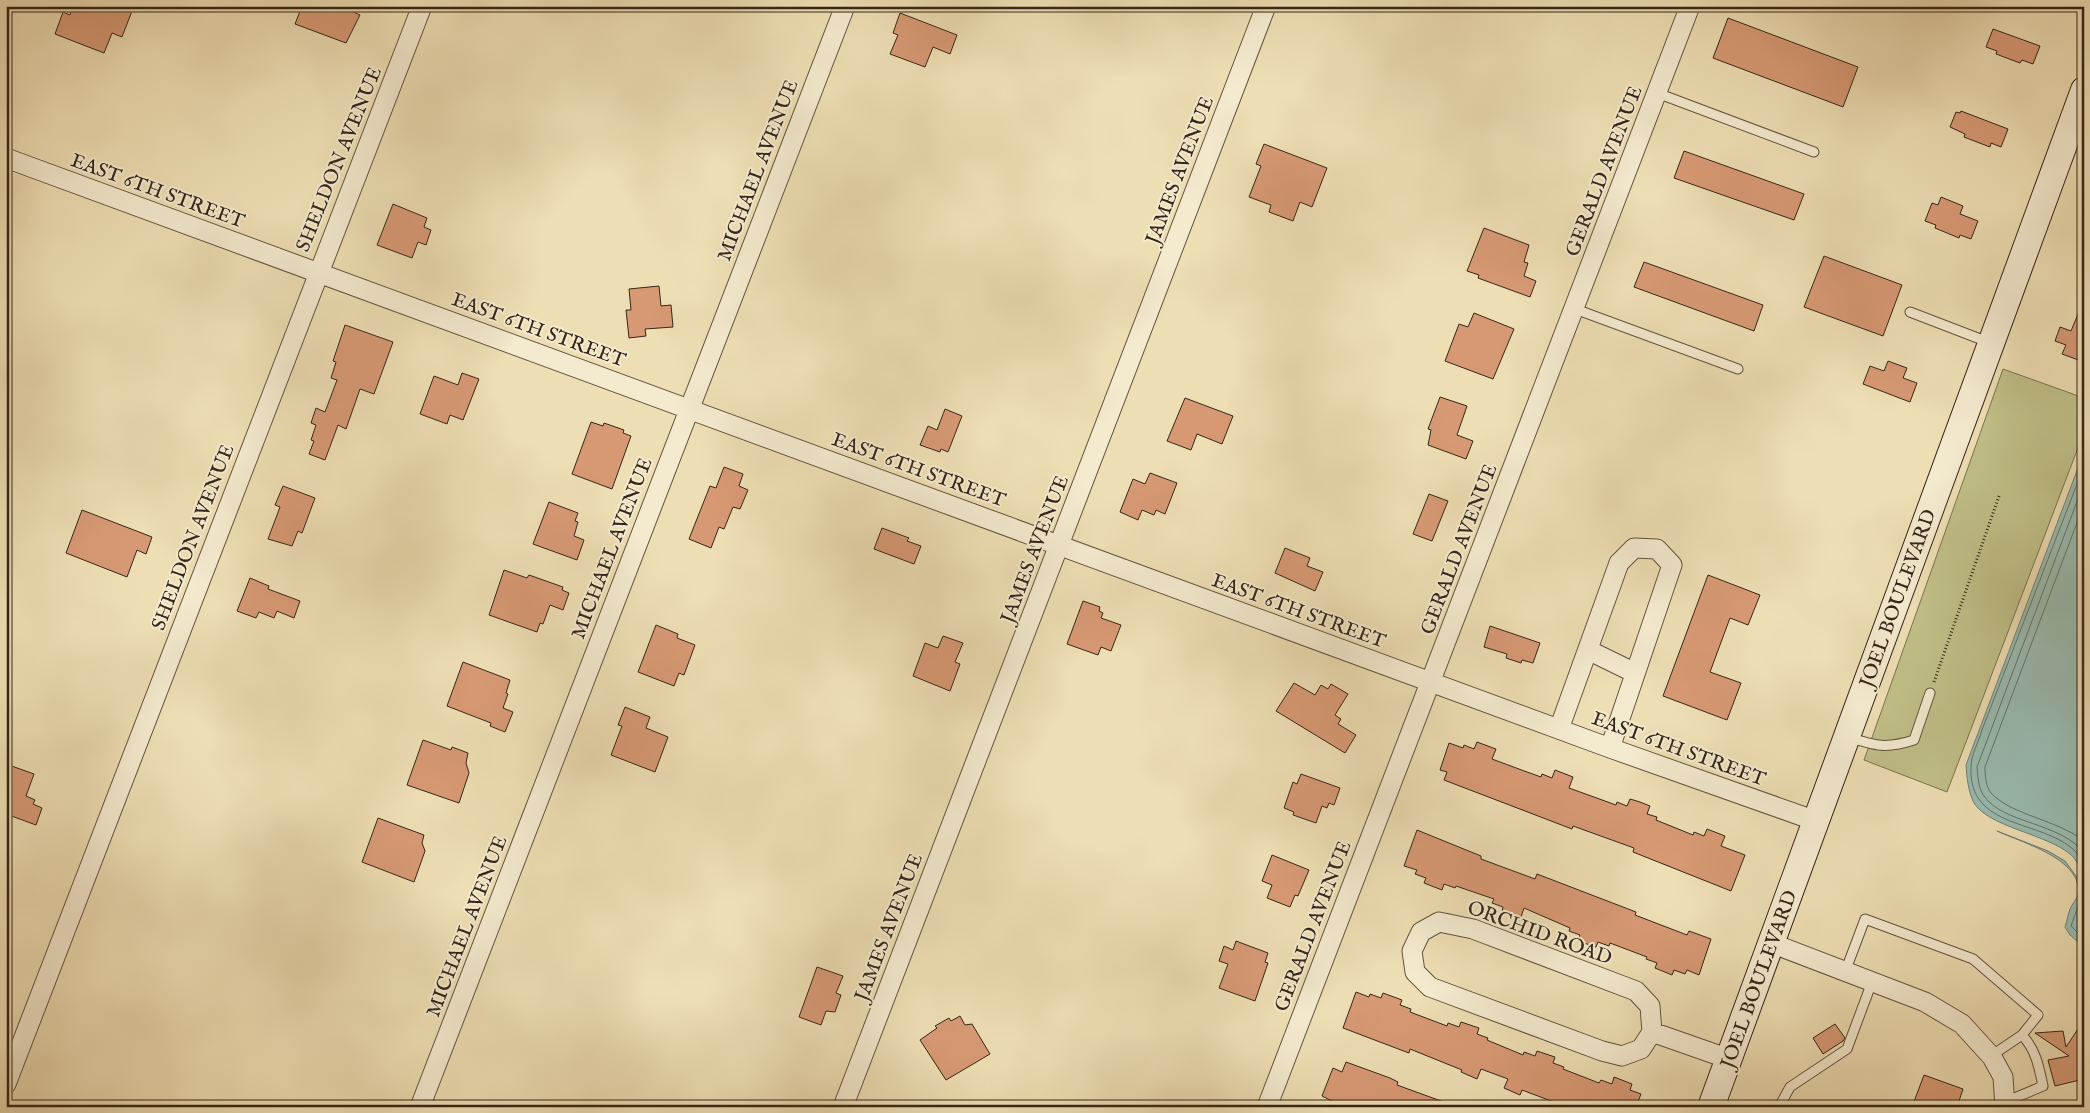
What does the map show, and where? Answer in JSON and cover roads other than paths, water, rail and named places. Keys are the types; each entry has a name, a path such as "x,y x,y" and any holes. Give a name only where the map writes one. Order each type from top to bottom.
{"main road":[{"name":"JOEL BOULEVARD","path":"1711,1107 2084,90"}],"street":[{"name":"SHELDON AVENUE","path":"6,1084 422,6"},
{"name":"MICHAEL AVENUE","path":"420,1107 845,6"},
{"name":"JAMES AVENUE","path":"843,1107 1266,6"},
{"name":"GERALD AVENUE","path":"1267,1107 1575,310 1690,6"},
{"name":"EAST 6TH STREET","path":"6,158 690,408 1059,546 1816,822"},
{"path":"1560,729 1619,562 1634,548 1656,549 1672,565 1610,748"},
{"path":"1588,650 1635,674"},
{"name":"ORCHID ROAD","path":"1439,922 1473,929 1636,991 1650,1006 1652,1032 1641,1049 1628,1054 1622,1056 1602,1051 1430,987 1415,972 1412,951 1421,932 1439,922"},
{"path":"1771,943 1925,1002 1962,1024 1991,1056 2003,1077 2005,1104"},
{"path":"1652,1032 1729,1059"}],"lane":[{"path":"1656,93 1814,152"},
{"path":"1575,310 1738,369"},
{"path":"1910,312 1991,343"},
{"path":"1847,737 1878,747 1894,746 1914,740 1930,693"},
{"path":"1845,972 1865,919 1973,959 2038,1016 2022,1035 1991,1056"},
{"path":"1779,1107 1790,1087 1847,1049 1872,982"},
{"path":"2005,1104 2043,1086 2038,1062 2030,1044 2022,1035"}],"water":[{"path":"2084,452 2084,872 2072,856 2060,847 2005,824 1981,811 1974,803 1970,794 1966,765"},
{"path":"1997,831 2048,851 2065,861 2084,887 2084,947 2070,935 2065,927 2070,909 2078,895 2077,882 2071,871 2048,854"}]}
